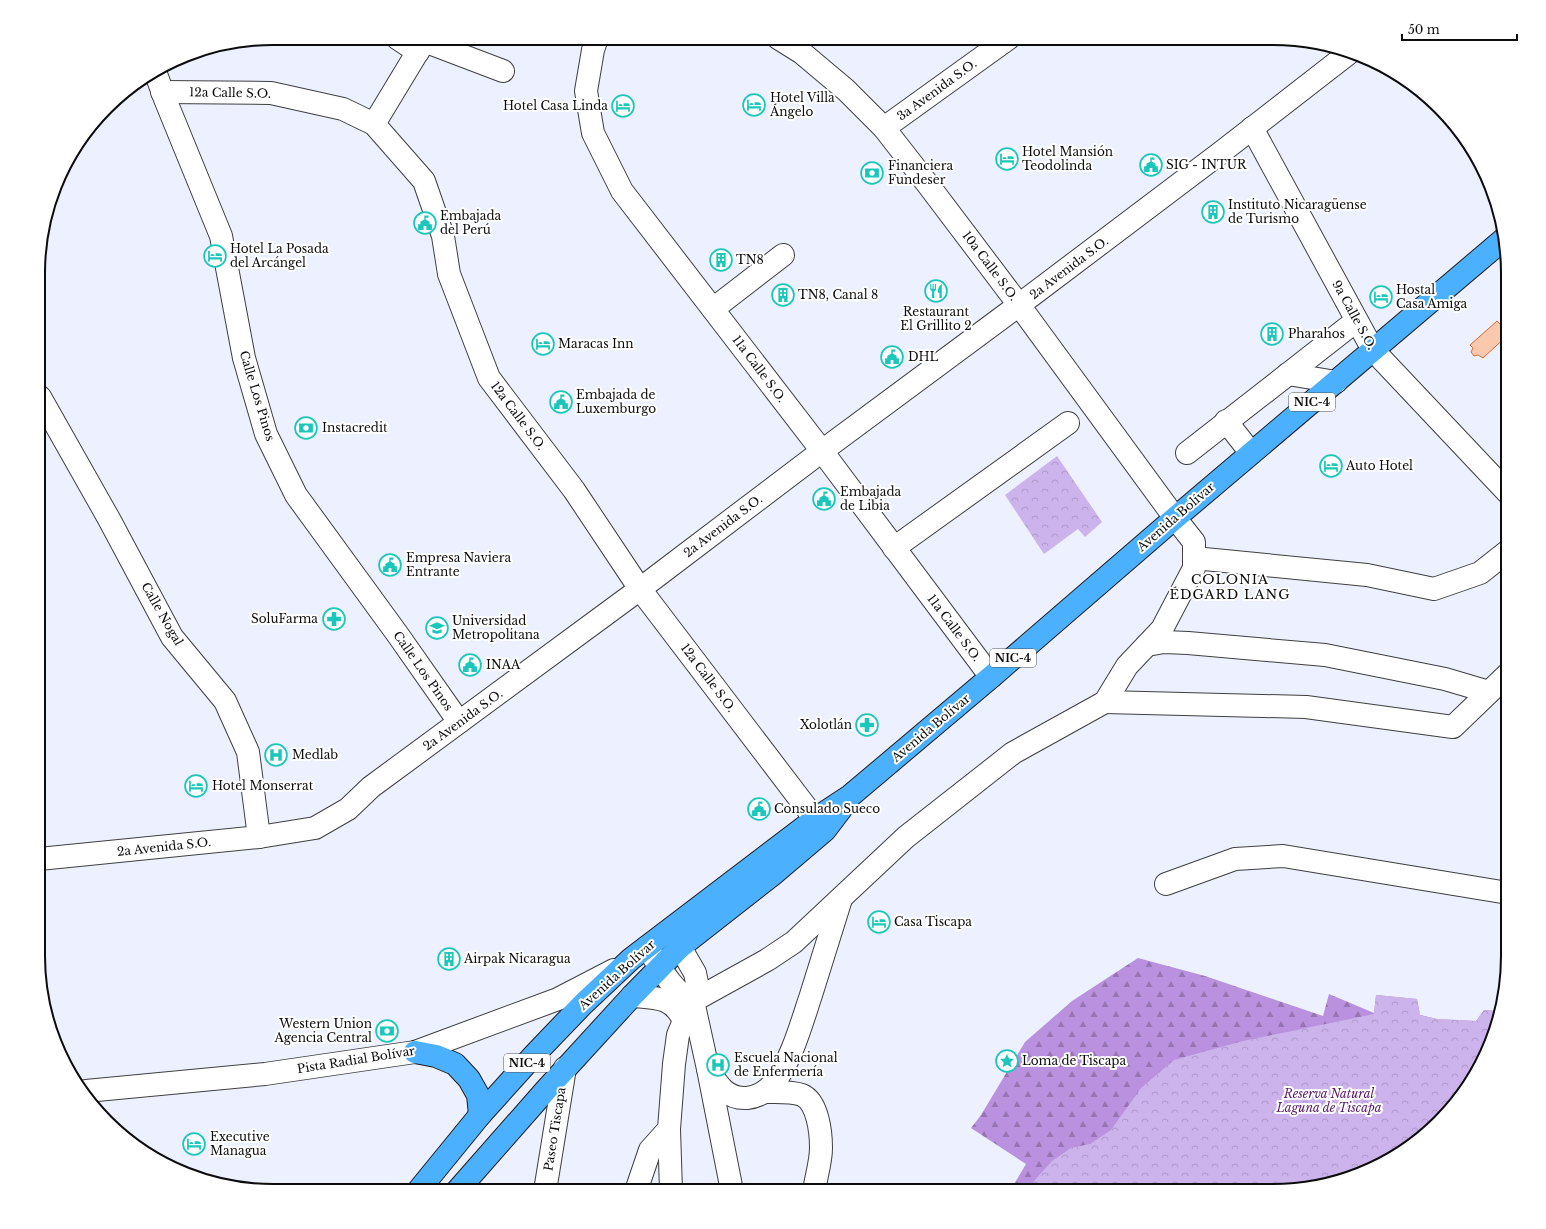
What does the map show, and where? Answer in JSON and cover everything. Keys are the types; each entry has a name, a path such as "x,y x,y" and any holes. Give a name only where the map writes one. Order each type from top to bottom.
{"highway":[{"name":"Avenida Bolívar","path":"424,1184 480,1115 583,1004 639,953 815,819 850,796 991,677 1174,518 1499,243"},
{"name":"Avenida Bolívar","path":"463,1184 544,1091 660,967 680,947 772,875 825,830 850,796"},
{"path":"785,863 794,849 816,830 817,824 815,819"},
{"path":"415,1052 436,1056 454,1064 469,1079 478,1095 480,1115"}],"street":[{"path":"374,124 421,45"},
{"path":"425,45 503,71"},
{"name":"11a Calle S.O.","path":"595,45 586,91 593,133 622,191 822,451 991,677"},
{"name":"10a Calle S.O.","path":"789,45 802,53 846,90 884,128 1019,305 1174,518 1194,542 1194,558"},
{"name":"3a Avenida S.O.","path":"884,128 999,45"},
{"name":"2a Avenida S.O.","path":"45,858 260,837 315,828 348,809 371,787 640,589 822,451 1019,305 1219,154 1344,57"},
{"name":"12a Calle S.O.","path":"159,83 271,93 343,109 374,124 424,181 443,236 449,274 489,378 574,490 640,589 815,819"},
{"name":"Calle Los Pinos","path":"159,83 221,236 244,358 266,434 296,495 459,722"},
{"name":"9a Calle S.O.","path":"1252,128 1373,350 1501,487"},
{"path":"713,309 783,255"},
{"path":"1186,453 1356,321"},
{"path":"1288,374 1336,382"},
{"name":"Calle Nogal","path":"45,406 106,512 172,637 225,701 248,752 260,837"},
{"path":"1226,421 1251,454"},
{"path":"894,548 1068,423"},
{"path":"632,996 662,999 672,1004 680,1011 688,1011 794,942 906,837 1013,753 1105,702 1127,666 1162,629 1194,568 1194,558 1367,575 1434,589 1480,573 1501,556"},
{"path":"1147,645 1164,642 1188,643 1325,655 1445,679 1489,692"},
{"path":"1105,702 1306,707 1453,728 1501,681"},
{"path":"1166,884 1235,859 1283,856 1501,892"},
{"path":"765,1092 773,1083 785,1064 802,1024 841,899"},
{"path":"671,1184 669,1129 678,1035 698,988 695,973 680,947"},
{"path":"639,953 660,967 674,987 687,999 688,1011 708,1069 731,1184"},
{"name":"Pista Radial Bolívar","path":"89,1091 265,1074 415,1052 558,999 594,981 639,953"},
{"name":"Paseo Tiscapa","path":"546,1184 565,1068"},
{"path":"708,1069 716,1083 726,1092 737,1098 753,1097 765,1092 793,1093 804,1096 812,1102 818,1117 821,1149 815,1184"},
{"name":"Paseo Tiscapa","path":"541,1184 544,1091"},
{"path":"638,1184 650,1150 669,1129"}],"green space":[{"path":"1057,456 1102,522 1085,537 1078,529 1044,554 1005,495"},
{"name":"Reserva Natural Laguna de Tiscapa","path":"1138,958 1205,976 1323,1016 1329,994 1374,1013 1376,995 1417,999 1420,1015 1437,1019 1476,1021 1484,1010 1494,1011 1478,1057 1463,1083 1454,1095 1434,1117 1412,1137 1400,1146 1374,1161 1360,1167 1318,1180 1288,1184 1014,1184 1026,1164 971,1128 981,1115 1025,1042 1072,1001"},
{"name":"Reserva Natural Laguna de Tiscapa","path":"1376,995 1417,999 1420,1015 1437,1019 1476,1021 1484,1010 1494,1011 1478,1057 1463,1083 1454,1095 1434,1117 1412,1137 1400,1146 1374,1161 1346,1172 1318,1180 1288,1184 1031,1184 1052,1161 1071,1148 1090,1144 1111,1130 1141,1088 1174,1060 1243,1041 1374,1014"}],"shaded area":[{"path":"1497,321 1501,324 1501,341 1483,358 1478,355 1474,356 1471,352 1473,348 1470,345"}],"place":[{"name":"Hotel Villa Ángelo","path":"754,105"},
{"name":"Hotel Casa Linda","path":"623,106"},
{"name":"Hotel Mansión Teodolinda","path":"1007,159"},
{"name":"SIG - INTUR","path":"1151,165"},
{"name":"Financiera Fundeser","path":"872,173"},
{"name":"Instituto Nicaragüense de Turismo","path":"1213,212"},
{"name":"Embajada del Perú","path":"425,223"},
{"name":"Hotel La Posada del Arcángel","path":"215,256"},
{"name":"TN8","path":"721,260"},
{"name":"Restaurant El Grillito 2","path":"936,291"},
{"name":"TN8, Canal 8","path":"783,295"},
{"name":"Hostal Casa Amiga","path":"1381,297"},
{"name":"Pharahos","path":"1272,334"},
{"name":"Maracas Inn","path":"543,344"},
{"name":"DHL","path":"892,357"},
{"name":"Embajada de Luxemburgo","path":"561,402"},
{"name":"Instacredit","path":"306,428"},
{"name":"Auto Hotel","path":"1331,466"},
{"name":"Embajada de Libia","path":"824,499"},
{"name":"Empresa Naviera Entrante","path":"390,565"},
{"name":"SoluFarma","path":"334,619"},
{"name":"Universidad Metropolitana","path":"437,628"},
{"name":"INAA","path":"470,665"},
{"name":"Xolotlán","path":"867,725"},
{"name":"Medlab","path":"276,755"},
{"name":"Hotel Monserrat","path":"196,786"},
{"name":"Consulado Sueco","path":"759,809"},
{"name":"Casa Tiscapa","path":"879,922"},
{"name":"Airpak Nicaragua","path":"449,959"},
{"name":"Western Union Agencia Central","path":"387,1031"},
{"name":"Loma de Tiscapa","path":"1007,1061"},
{"name":"Escuela Nacional de Enfermería","path":"718,1065"},
{"name":"Executive Managua","path":"194,1144"}],"district":[{"name":"COLONIA ÉDGARD LANG","path":"1230,586"}]}
